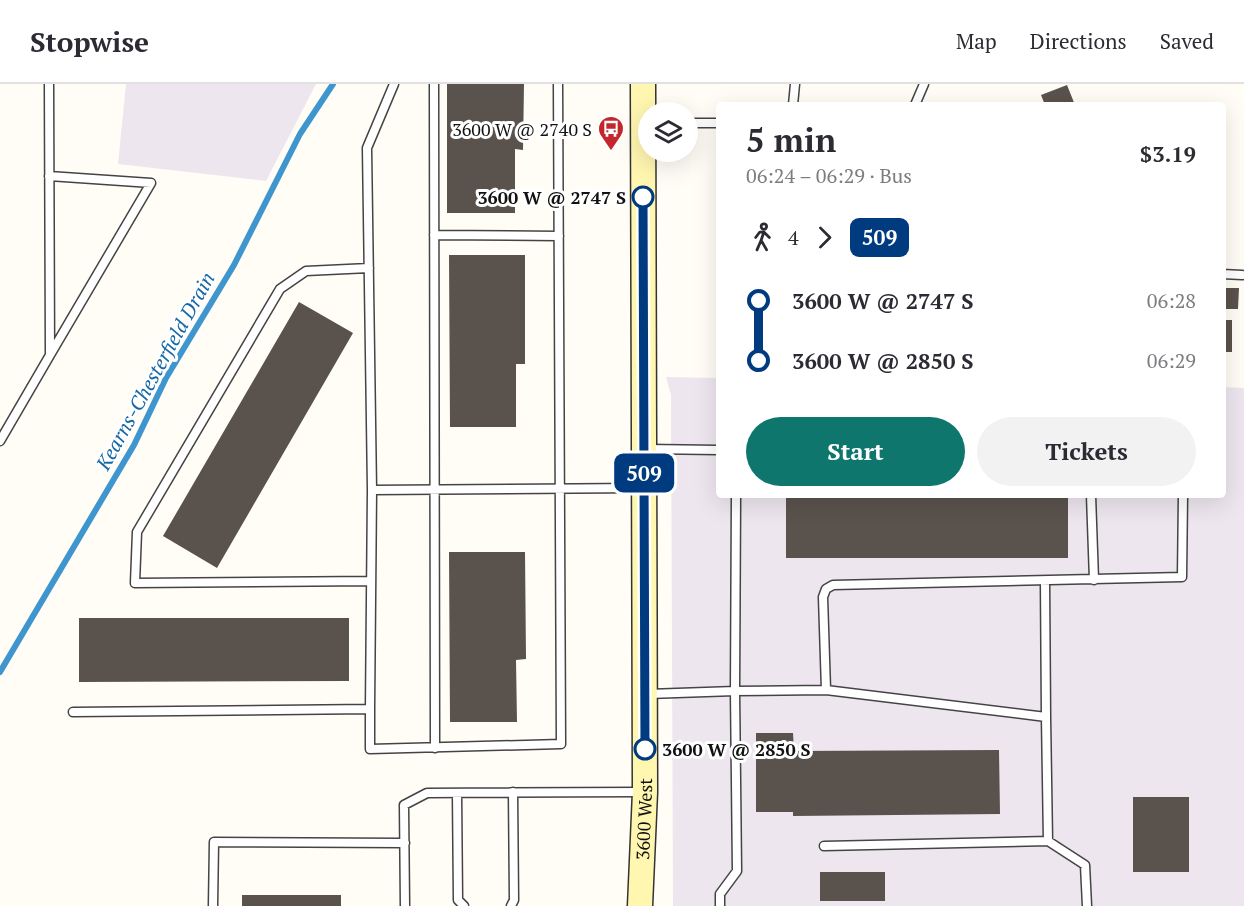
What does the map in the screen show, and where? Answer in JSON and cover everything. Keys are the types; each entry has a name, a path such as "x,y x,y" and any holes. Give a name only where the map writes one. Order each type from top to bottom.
{"street":[{"name":"3600 West","path":"643,84 644,102"},
{"name":"3600 West","path":"640,906 645,792 645,162"}],"lane":[{"path":"49,84 50,355"},
{"path":"394,84 367,148 372,490 370,749 561,744 558,84"},
{"path":"434,84 435,748"},
{"path":"793,102 795,84"},
{"path":"916,102 924,84"},
{"path":"698,123 716,123"},
{"path":"0,441 151,183 50,176"},
{"path":"434,235 559,236"},
{"path":"369,268 306,271 280,289 137,532 135,583 371,581"},
{"path":"1226,274 1242,275"},
{"path":"644,449 716,450"},
{"path":"372,490 644,488"},
{"path":"720,906 720,894 737,871 736,498"},
{"path":"1091,498 1094,580"},
{"path":"825,690 823,597 826,589 833,585 1182,577 1182,498"},
{"path":"1045,581 1048,841"},
{"path":"645,694 825,690 1046,717"},
{"path":"73,712 370,709"},
{"path":"510,906 514,900 513,792"},
{"path":"405,906 404,805 427,793 645,792"},
{"path":"457,793 458,900 464,906"},
{"path":"825,846 1048,841 1085,865 1087,906"},
{"path":"213,906 214,842 405,843"}],"shaded area":[{"path":"126,84 316,84 266,181 118,164"},
{"path":"666,377 716,378 716,498 1226,498 1226,387 1244,388 1244,906 673,906 671,395"}],"building":[{"path":"447,84 524,84 523,150 515,149 515,213 447,213"},
{"path":"1067,85 1074,102 1044,102 1041,95"},
{"path":"449,255 525,255 525,364 516,364 516,427 450,427"},
{"path":"1226,288 1239,288 1238,309 1226,309"},
{"path":"299,302 353,333 217,568 163,536"},
{"path":"1226,320 1232,320 1232,352 1226,352"},
{"path":"786,498 1068,498 1068,558 786,558"},
{"path":"449,552 525,552 526,659 516,660 517,722 450,722"},
{"path":"79,618 349,618 349,681 79,682"},
{"path":"756,733 793,733 794,751 999,750 1000,814 793,816 793,812 756,812"},
{"path":"1133,797 1189,797 1189,872 1133,872"},
{"path":"820,872 885,872 885,901 820,901"},
{"path":"242,895 341,895 341,906 242,906"}],"waterway":[{"name":"Kearns-Chesterfield Drain","path":"0,672 134,445 166,378 234,265 300,134 333,84"}],"bus line":[{"name":"509","path":"643,197 645,749"}],"place":[{"name":"3600 W @ 2740 S","path":"611,152"},
{"name":"3600 W @ 2747 S","path":"643,197"},
{"name":"3600 W @ 2850 S","path":"645,749"}]}
